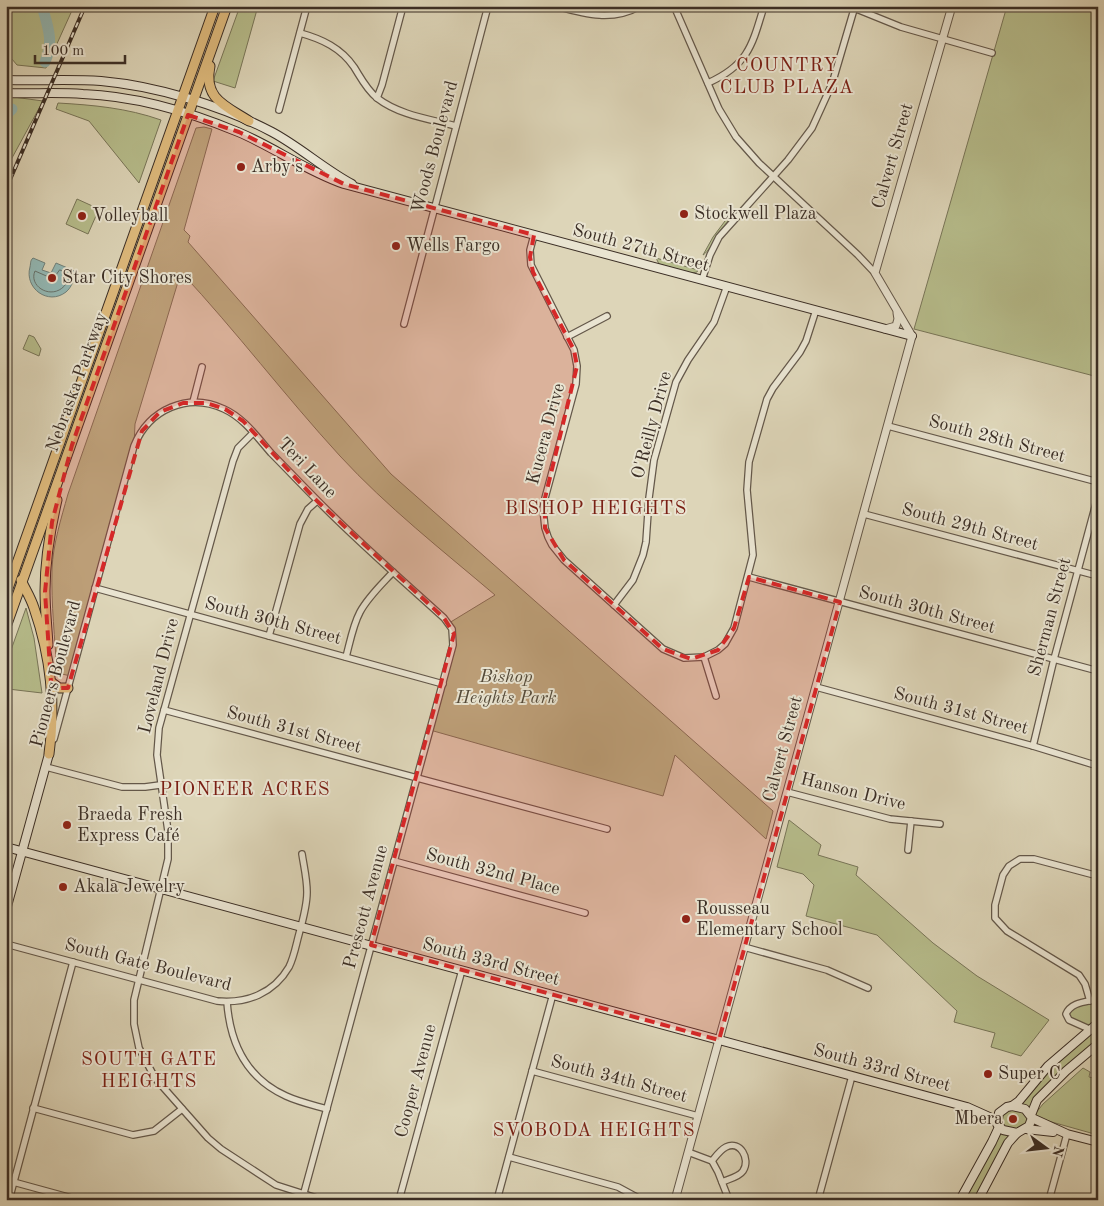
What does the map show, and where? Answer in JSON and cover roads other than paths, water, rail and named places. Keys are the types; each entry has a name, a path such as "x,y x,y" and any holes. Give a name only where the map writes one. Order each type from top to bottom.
{"main road":[{"name":"Nebraska Parkway","path":"6,594 215,6"},
{"name":"Nebraska Parkway","path":"6,627 227,7"},
{"path":"227,7 211,63 209,82 215,97 219,101 249,121"},
{"name":"South 27th Street","path":"6,80 101,81 139,86 183,97 249,121 285,140 362,189"},
{"name":"South 27th Street","path":"6,93 104,95 135,100 239,132 331,180 912,336"},
{"path":"296,162 304,159 316,161"},
{"path":"49,754 53,715 45,592 48,545 72,445"},
{"path":"33,519 20,567 22,582 34,608 53,685 59,688 68,688"},
{"name":"Pioneers Boulevard","path":"6,910 49,754"},
{"name":"South 33rd Street","path":"6,847 967,1107 1002,1110"},
{"path":"960,1200 995,1136 999,1113 1019,1101 1048,1066 1098,1023"},
{"path":"978,1200 1008,1143 1017,1133 1029,1126 1037,1100 1096,1045"},
{"path":"1012,1106 1021,1107 1031,1117 1067,1134"},
{"name":"South 33rd Street","path":"967,1107 998,1123"},
{"path":"998,1123 1007,1131 1017,1133"},
{"path":"1026,1129 1067,1134 1098,1142"}],"street":[{"path":"279,110 307,6"},
{"path":"377,98 403,6"},
{"name":"Woods Boulevard","path":"404,324 488,6"},
{"path":"556,6 589,15 607,16 624,13 640,6"},
{"path":"674,6 719,109 736,137 773,177 855,252 875,273 912,336"},
{"path":"708,83 731,71 747,54 764,6"},
{"name":"Calvert Street","path":"875,273 952,6"},
{"path":"702,280 710,255 720,237 800,146 821,112 832,84 855,7 888,23 992,53"},
{"path":"300,33 321,40 338,50 353,66 365,86 377,98 402,111 456,126"},
{"name":"Kucera Drive","path":"534,235 530,257 533,272 576,357 578,375 545,498 544,519 548,537 558,553 670,653 684,658 704,657"},
{"name":"O'Reilly Drive","path":"614,605 633,580 643,555 654,460 676,382 688,360 714,322 727,286"},
{"path":"716,696 704,657 718,650 730,637 749,577 753,555 747,490 750,462 768,399 803,346 811,329 816,310"},
{"path":"884,329 896,326 898,320 896,310"},
{"path":"567,337 607,316"},
{"name":"Calvert Street","path":"675,1200 912,336"},
{"path":"193,402 202,367"},
{"name":"Teri Lane","path":"134,446 142,431 153,418 174,406 193,402 206,403 224,409 242,421 317,500 449,623"},
{"name":"South 28th Street","path":"888,426 1098,482"},
{"name":"Loveland Drive","path":"253,433 244,441 235,455 190,614 157,742 157,762 169,846 168,859 139,980 134,1024 139,1048 155,1078 203,1132 221,1148 270,1181 303,1197 323,1200"},
{"name":"Pioneers Boulevard","path":"49,754 134,446"},
{"name":"Sherman Street","path":"1033,746 1054,659 1098,496"},
{"path":"269,636 300,524 308,509 317,500"},
{"name":"South 29th Street","path":"864,514 1098,576"},
{"path":"346,657 360,611 393,572"},
{"name":"South 30th Street","path":"749,577 1098,671"},
{"name":"South 30th Street","path":"95,588 443,684"},
{"name":"Prescott Avenue","path":"303,1197 443,684 454,638 449,623"},
{"name":"South 31st Street","path":"816,687 1033,746 1098,766"},
{"name":"South 31st Street","path":"164,710 607,830"},
{"path":"46,767 122,787 160,785"},
{"name":"Hanson Drive","path":"787,792 875,816 911,822 940,824"},
{"path":"908,850 911,822"},
{"name":"South Gate Boulevard","path":"6,944 218,1001 227,1002 253,998 264,993 278,981 293,957 307,893 302,854"},
{"path":"1090,1001 1086,984 1079,976 1007,931 995,918 995,905 1003,874 1014,862 1020,859 1034,859 1098,876"},
{"name":"South 32nd Place","path":"394,861 585,913"},
{"path":"744,948 828,970 868,988"},
{"path":"9,1200 73,962"},
{"name":"Cooper Avenue","path":"399,1200 462,970"},
{"path":"497,1200 553,994"},
{"path":"1098,999 1075,1005 1066,1014 1068,1020 1098,1033"},
{"path":"227,1002 228,1020 236,1045 255,1075 284,1096 327,1109"},
{"name":"South 34th Street","path":"532,1071 698,1116"},
{"path":"818,1200 852,1076"},
{"path":"33,1108 125,1133 140,1135 160,1128 182,1109"},
{"path":"1049,1200 1067,1134"},
{"path":"712,1161 724,1147 739,1148 745,1155 746,1164 742,1172 738,1176 722,1182"},
{"path":"688,1152 712,1161 729,1200"},
{"path":"509,1157 618,1187 642,1200"},
{"path":"6,1180 80,1200"}],"water":[{"name":"Star City Shores","path":"33,258 45,263 42,270 51,273 56,263 77,272 68,290 59,296 52,297 39,293 34,288 29,275"}],"waterway":[{"path":"42,6 50,41 45,62"},
{"path":"6,115 12,109"}],"railway":[{"path":"6,189 85,6"}],"place":[{"name":"Arby's","path":"241,167"},
{"name":"Stockwell Plaza","path":"684,214"},
{"name":"Volleyball","path":"82,216"},
{"name":"Wells Fargo","path":"396,246"},
{"name":"Star City Shores","path":"52,278"},
{"name":"Braeda Fresh Express Café","path":"67,825"},
{"name":"Akala Jewelry","path":"63,887"},
{"name":"Rousseau Elementary School","path":"686,919"},
{"name":"Super C","path":"988,1074"},
{"name":"Mbera","path":"1013,1119"}],"district":[{"name":"COUNTRY CLUB PLAZA","path":"787,77"},
{"name":"BISHOP HEIGHTS","path":"596,509"},
{"name":"PIONEER ACRES","path":"245,790"},
{"name":"SOUTH GATE HEIGHTS","path":"149,1071"},
{"name":"SVOBODA HEIGHTS","path":"594,1131"}],"park label":[{"name":"Bishop Heights Park","path":"506,688"}]}
